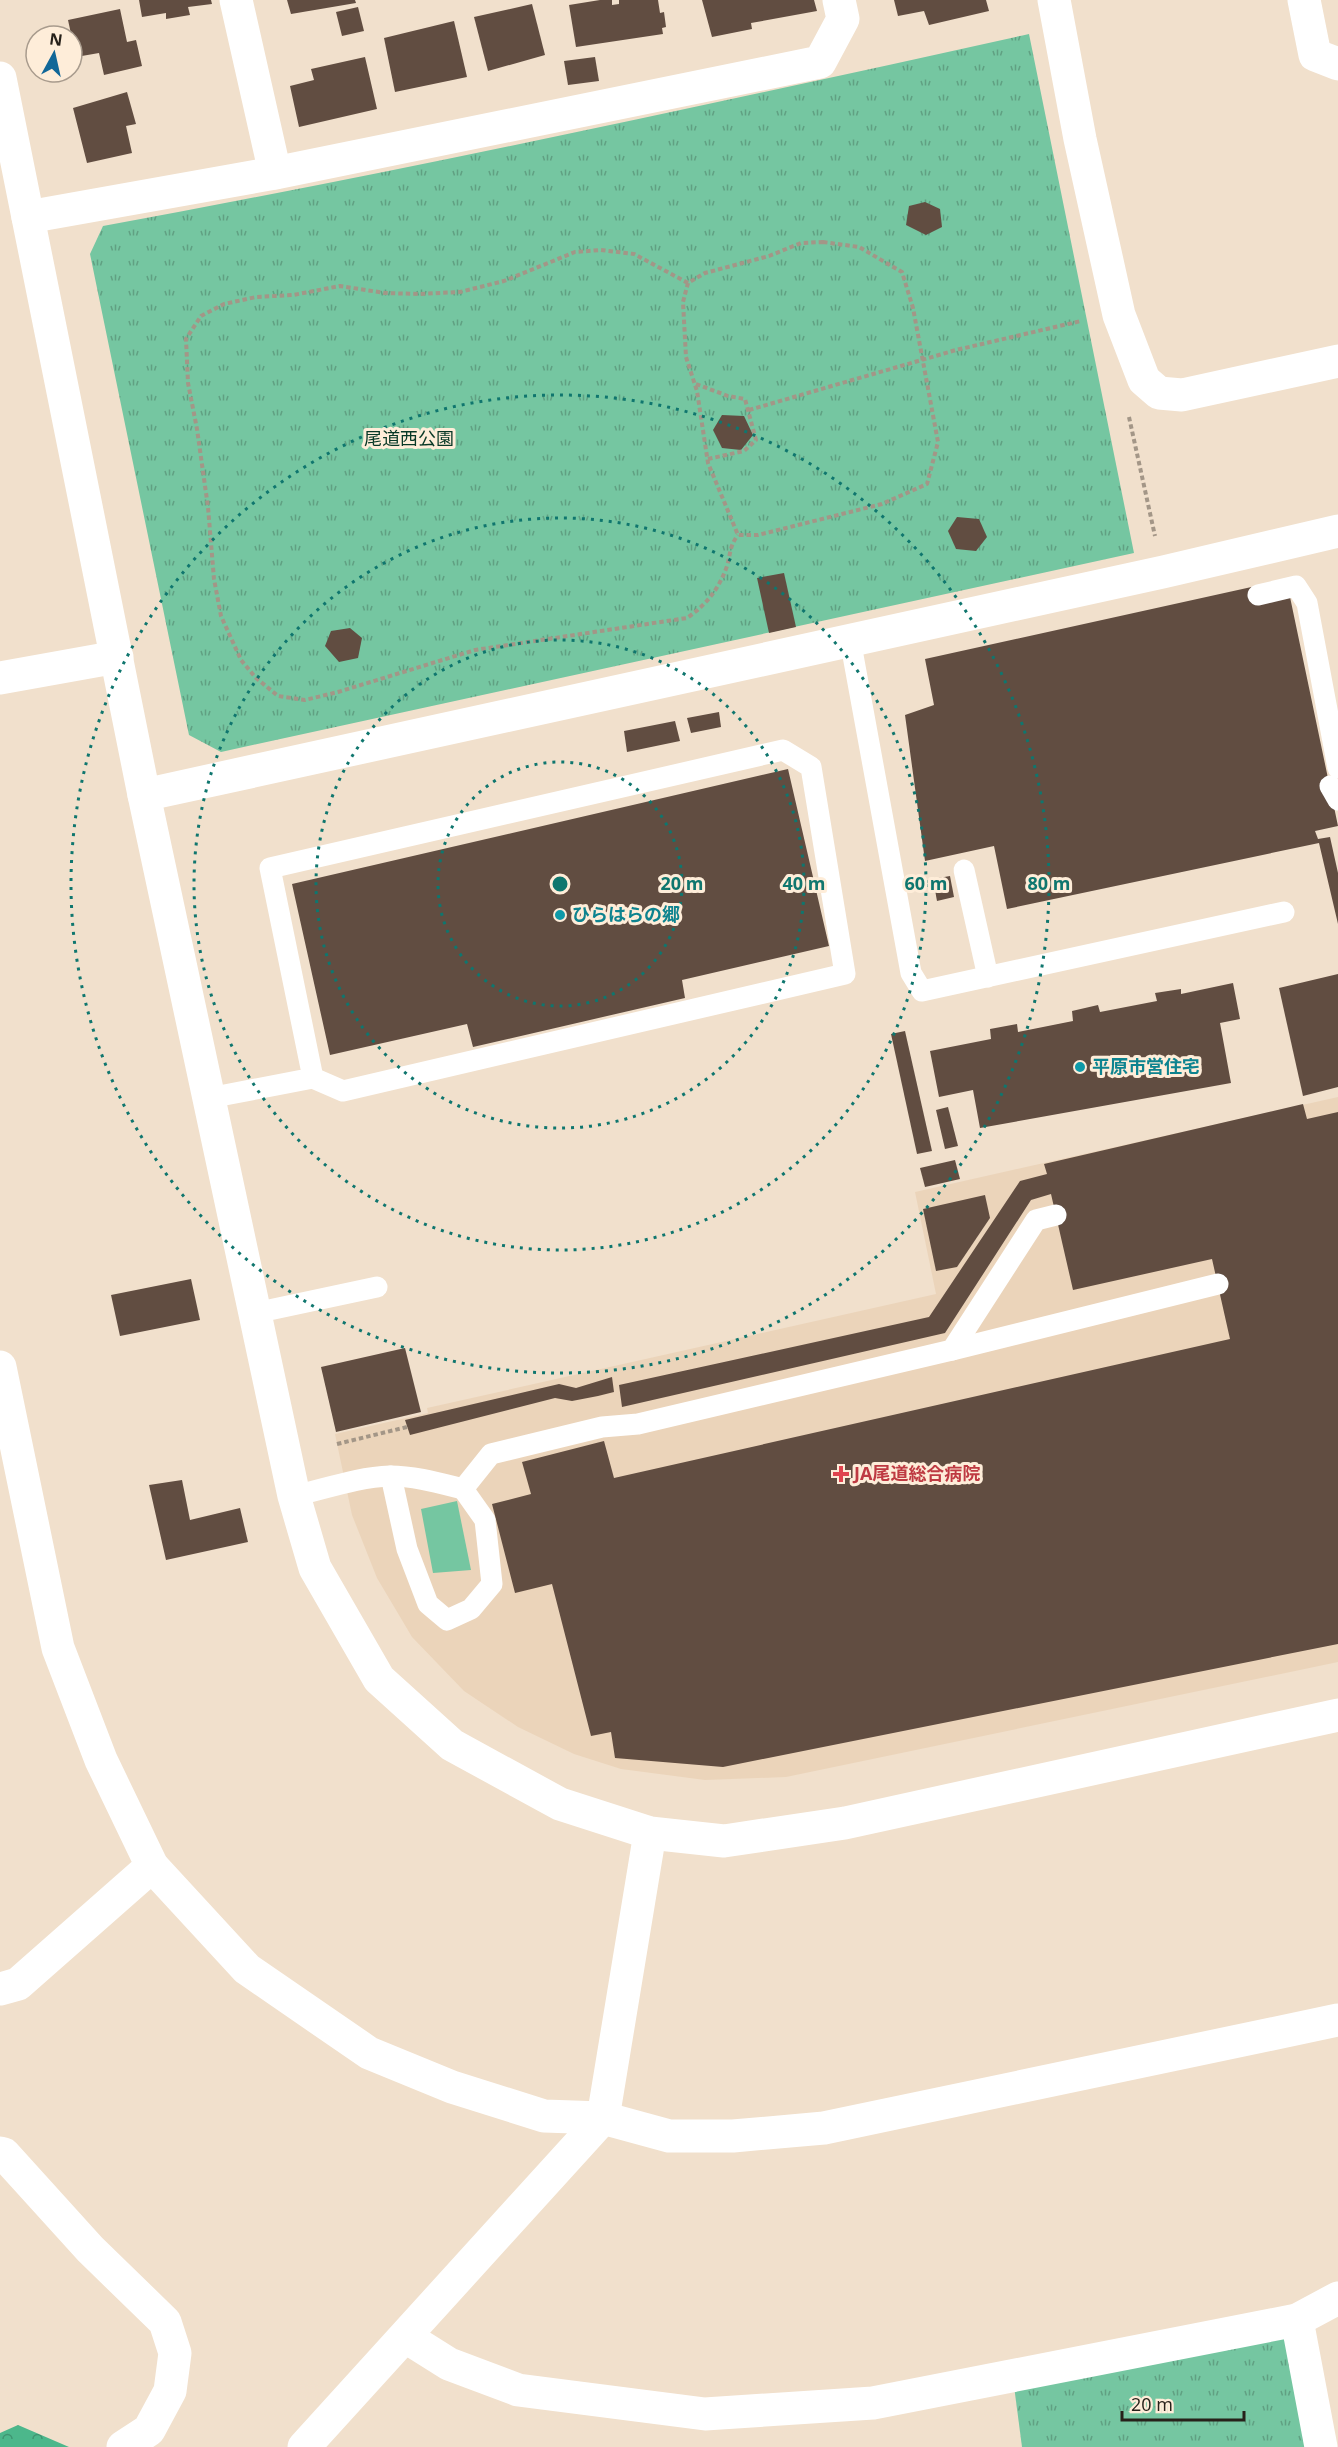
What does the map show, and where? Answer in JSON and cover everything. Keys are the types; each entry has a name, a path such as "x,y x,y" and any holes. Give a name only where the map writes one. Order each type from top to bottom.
{"street":[{"path":"236,0 275,173"},
{"path":"28,217 275,173 820,62 843,19 839,0"},
{"path":"1054,0 1080,139 1119,315 1144,380 1159,393 1194,393 1338,361"},
{"path":"1304,0 1315,56 1338,64"},
{"path":"0,78 144,795 294,1496 315,1568 379,1678 452,1745 560,1804 650,1833 724,1841 845,1823 1338,1715"},
{"path":"144,795 1163,572 1338,531"},
{"path":"0,678 117,657"},
{"path":"0,1367 58,1648 101,1760 152,1866 247,1969 369,2053 452,2087 544,2116 603,2118 669,2136 733,2136 824,2128 1338,2020"},
{"path":"304,2447 603,2118 650,1833"},
{"path":"0,1989 18,1984 152,1866"},
{"path":"0,2152 90,2249 165,2322 175,2353 171,2391 148,2430 123,2447"},
{"path":"406,2337 449,2364 518,2390 705,2414 873,2403 1297,2320 1338,2298"},
{"path":"1297,2320 1322,2447"}],"lane":[{"path":"1258,596 1296,586 1307,603 1335,785"},
{"path":"850,639 911,974 922,991 1284,912"},
{"path":"209,1098 313,1077 344,1091 845,974 811,767 783,750 270,868 313,1077"},
{"path":"964,870 988,977"},
{"path":"952,1350 1036,1220 1056,1215"},
{"path":"463,1489 491,1454 602,1427 638,1424 1218,1284"},
{"path":"255,1313 377,1287"},
{"path":"294,1496 391,1476 422,1479 463,1489 485,1520 492,1584 471,1609 447,1620 428,1604 407,1549 391,1476"}],"path":[{"path":"824,242 859,247 902,272 913,308 938,442 927,484 882,504 758,535 738,535 708,459 695,384 687,357 683,302 688,283 705,273 769,256 801,243 824,242"},
{"path":"688,283 634,254 601,250 575,252 504,281 460,292 385,293 340,286 293,295 256,297 224,304 201,316 186,339 188,383 208,507 214,579 220,607 241,660 256,678 278,696 305,700 475,650 687,618 705,606 715,591 727,566 730,546 738,535"},
{"path":"749,410 923,359 1089,320"},
{"path":"695,384 728,396 745,399 756,440 744,451 708,459"},
{"path":"1159,393 1127,407 1163,572"},
{"path":"337,1444 407,1427"}],"shaded area":[{"name":"JA尾道総合病院","path":"1338,1097 1338,1662 786,1777 705,1780 621,1769 574,1754 518,1727 464,1691 412,1637 377,1578 352,1515 335,1434 428,1413 427,1408 936,1294 915,1192"}],"green space":[{"name":"尾道西公園","path":"1029,34 1134,553 221,752 189,735 90,254 103,226 451,158"},
{"path":"457,1501 471,1570 433,1573 421,1509"},
{"path":"1288,2336 1313,2447 1022,2447 1014,2386"},
{"path":"18,2425 69,2447 0,2447 0,2433"}],"building":[{"path":"139,0 211,0 212,4 188,7 190,15 166,19 166,13 142,17"},
{"path":"287,0 355,0 356,3 291,14"},
{"path":"612,0 612,5 619,4 619,0 658,0 660,13 664,12 666,27 662,28 663,34 576,47 569,5"},
{"path":"702,0 814,0 817,11 751,23 752,29 712,37"},
{"path":"894,0 986,0 989,11 929,25 924,11 898,16"},
{"path":"532,4 545,55 488,71 474,17"},
{"path":"358,7 364,31 342,36 336,12"},
{"path":"120,9 127,42 136,40 142,66 104,75 99,53 84,56 84,24 69,24 68,20"},
{"path":"454,21 467,77 395,92 384,38"},
{"path":"365,57 377,109 299,127 290,86 314,80 311,69"},
{"path":"595,57 599,81 568,85 564,61"},
{"path":"127,92 136,124 126,126 132,153 87,163 73,108"},
{"path":"925,202 940,209 942,227 926,235 906,225 909,206"},
{"path":"722,415 744,416 753,435 741,450 722,448 713,430"},
{"path":"957,517 979,519 987,537 976,551 956,549 948,531"},
{"path":"784,573 796,627 769,633 757,578"},
{"path":"1256,586 1290,597 1338,826 1315,831 1318,839 1330,837 1338,873 1338,924 1319,843 1007,909 994,846 925,861 905,715 934,705 925,659"},
{"path":"350,628 362,638 358,658 339,662 325,646 331,631"},
{"path":"719,712 721,727 691,733 687,718"},
{"path":"675,721 680,741 627,752 624,731"},
{"name":"ひらはらの郷","path":"788,769 829,946 682,980 685,998 473,1047 467,1024 330,1055 292,884"},
{"path":"950,876 954,897 937,901 933,879"},
{"path":"1338,974 1338,1087 1303,1096 1279,988"},
{"name":"平原市営住宅","path":"1233,983 1240,1019 1220,1023 1231,1083 980,1128 973,1090 939,1097 930,1051 991,1039 990,1029 1017,1024 1018,1032 1073,1021 1072,1011 1098,1005 1100,1012 1157,1001 1155,993 1181,989 1181,994"},
{"path":"905,1031 932,1151 917,1154 891,1034"},
{"name":"JA尾道総合病院","path":"1303,1104 1307,1119 1338,1112 1338,1644 723,1767 615,1758 611,1732 591,1736 552,1584 515,1593 492,1504 531,1494 522,1462 604,1441 614,1478 1230,1339 1212,1259 1073,1290 1051,1194 1031,1200 945,1333 622,1407 619,1385 929,1317 1020,1181 1047,1174 1044,1164"},
{"path":"948,1107 958,1146 945,1149 936,1110"},
{"path":"955,1160 960,1179 925,1187 920,1168"},
{"path":"985,1195 990,1218 957,1267 936,1271 923,1209"},
{"path":"191,1279 200,1320 120,1336 111,1295"},
{"path":"405,1348 421,1412 336,1432 321,1367"},
{"path":"612,1377 614,1392 598,1396 572,1401 555,1398 410,1435 405,1420 559,1384 576,1388"},
{"path":"182,1480 190,1520 240,1508 248,1542 166,1560 149,1485"}],"place":[{"name":"ひらはらの郷","path":"560,915"},
{"name":"平原市営住宅","path":"1080,1067"},
{"name":"JA尾道総合病院","path":"841,1474"}]}
